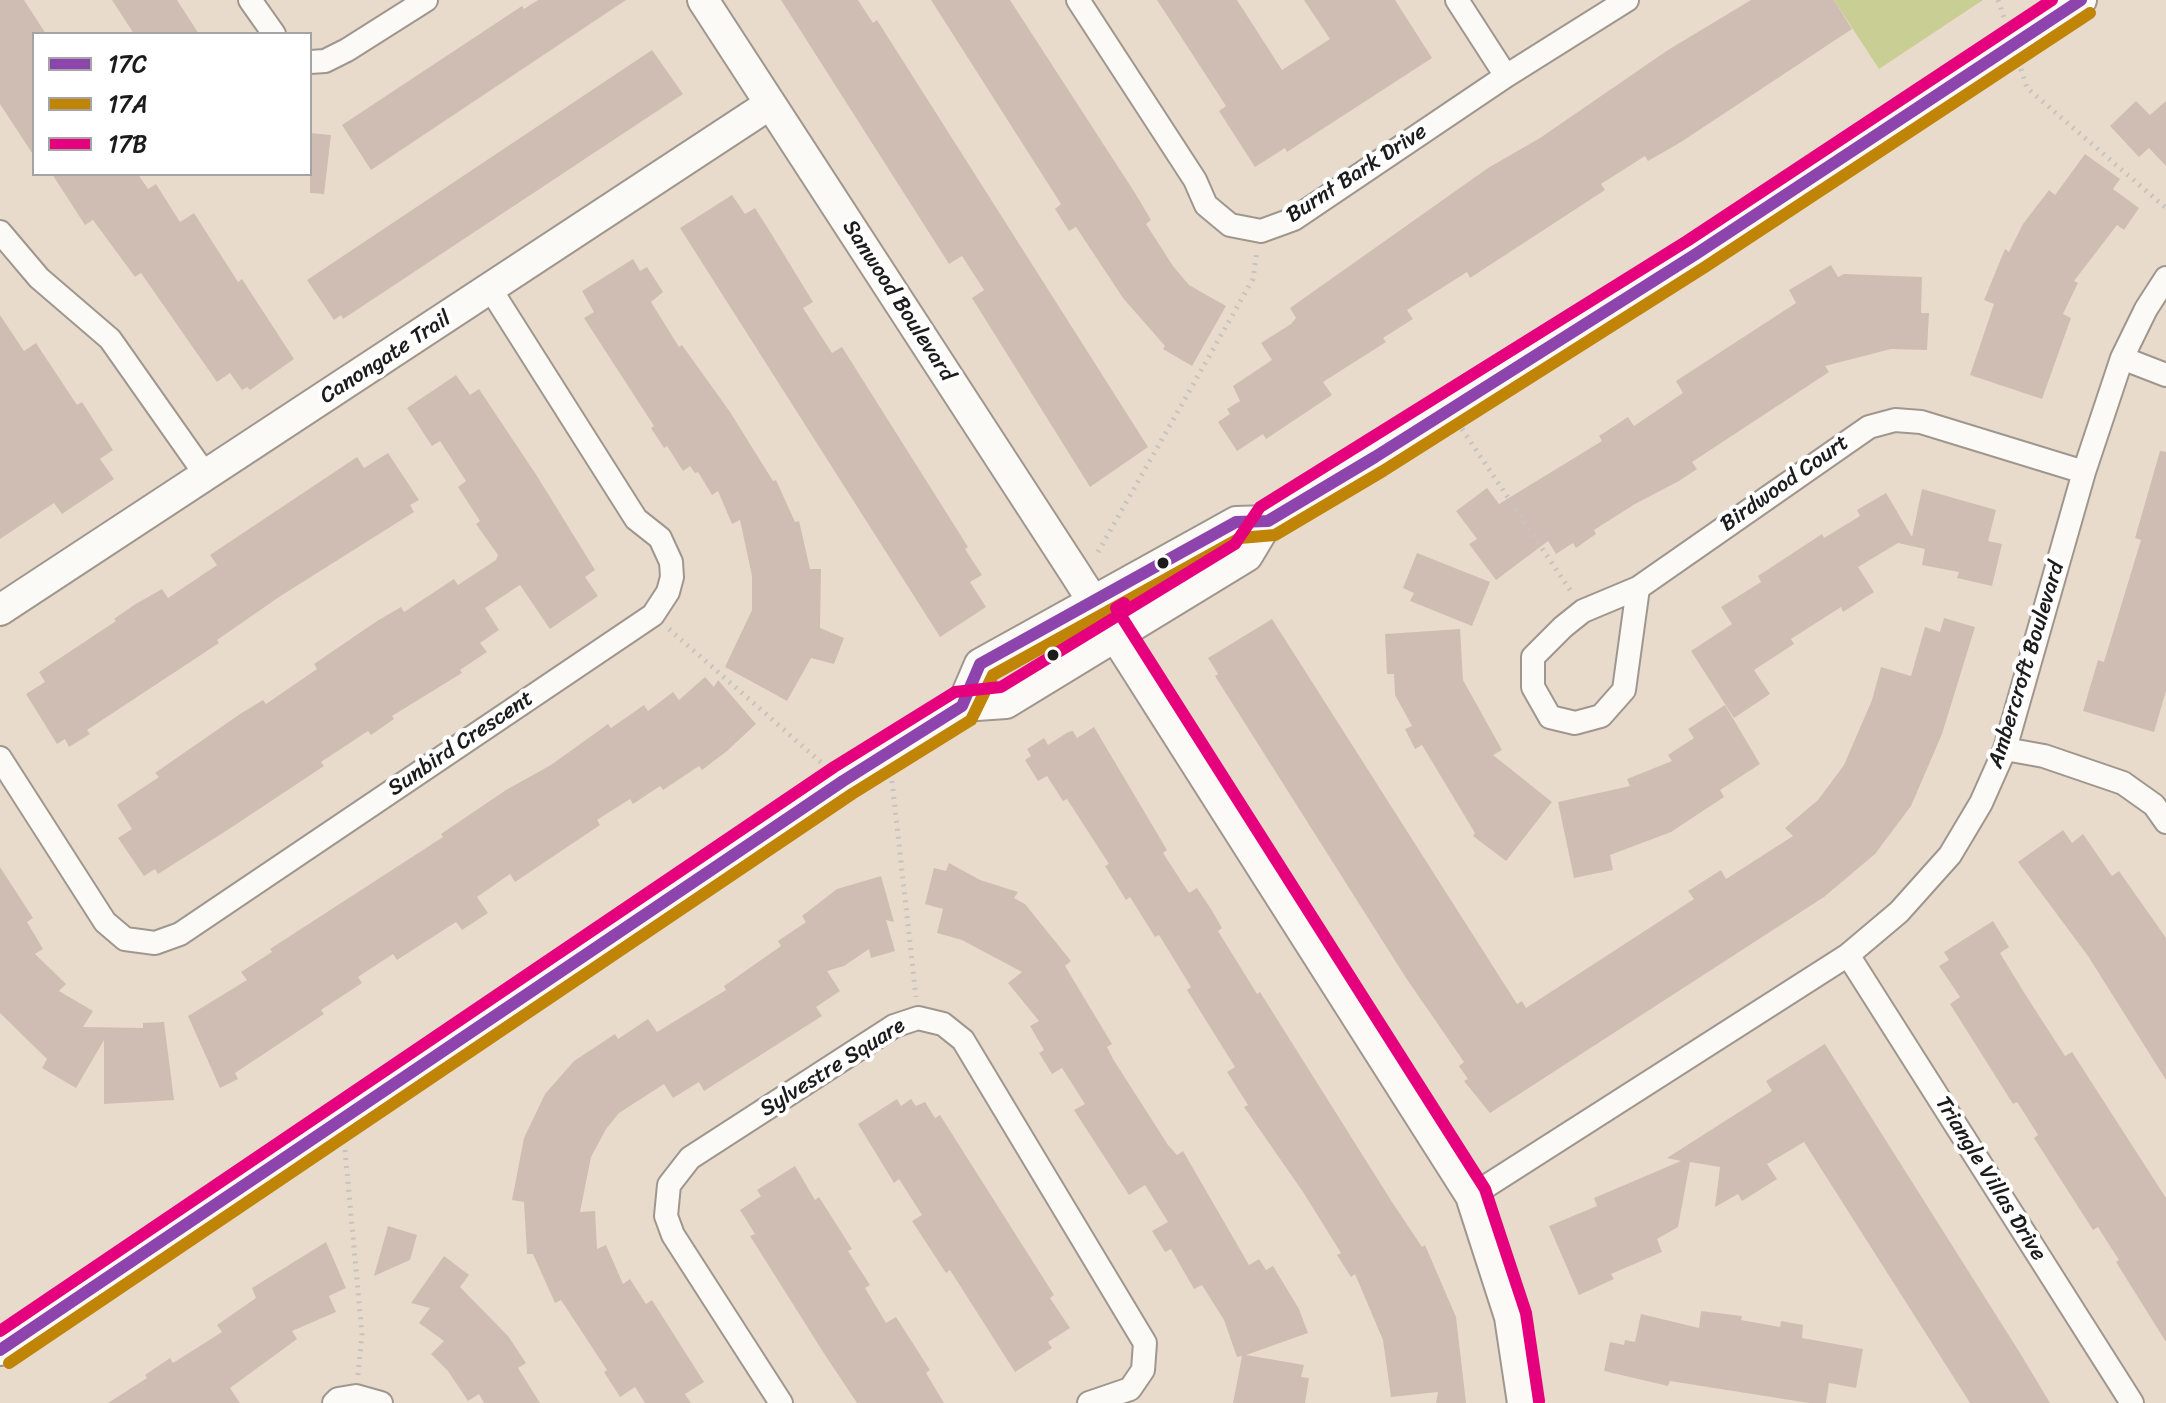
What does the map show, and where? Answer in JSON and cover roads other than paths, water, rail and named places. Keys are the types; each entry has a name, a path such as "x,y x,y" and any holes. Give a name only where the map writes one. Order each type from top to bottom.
{"main road":[{"name":"Sanwood Boulevard","path":"703,0 1093,602 1471,1196 1510,1317 1523,1403"},
{"path":"0,1350 830,790 962,706 1006,703 1247,556 1268,521 1696,254 2081,0"},
{"name":"Canongate Trail","path":"0,610 770,104"},
{"path":"962,706 980,664 1236,522 1268,521"}],"street":[{"path":"250,0 273,32"},
{"path":"312,62 325,61 347,50 426,0"},
{"name":"Burnt Bark Drive","path":"1078,0 1195,180 1206,205 1230,225 1261,231 1294,219 1506,76 1627,0"},
{"path":"1457,0 1506,76"},
{"path":"0,232 39,278 110,339 205,474"},
{"name":"Ambercroft Boulevard","path":"1471,1196 1848,955 1899,912 1935,875 1981,803 2005,749 2084,472 2122,358 2146,309 2166,278"},
{"name":"Sunbird Crescent","path":"0,758 105,922 125,939 155,943 180,934 653,615 668,592 672,577 671,562 660,538 636,519 491,290"},
{"path":"2122,358 2166,375"},
{"name":"Birdwood Court","path":"1638,588 1624,690 1601,716 1575,723 1550,717 1533,687 1533,657 1583,611 1638,588 1869,427 1895,420 1921,422 2084,472"},
{"path":"2005,749 2044,756 2123,783 2154,805 2166,822"},
{"name":"Triangle Villas Drive","path":"1848,955 2132,1403"},
{"name":"Sylvestre Square","path":"781,1403 673,1235 666,1216 669,1185 690,1158 894,1026 918,1018 943,1024 963,1040 1145,1343 1143,1370 1130,1389 1089,1403"},
{"path":"334,1403 338,1399 356,1396 381,1403"}]}
